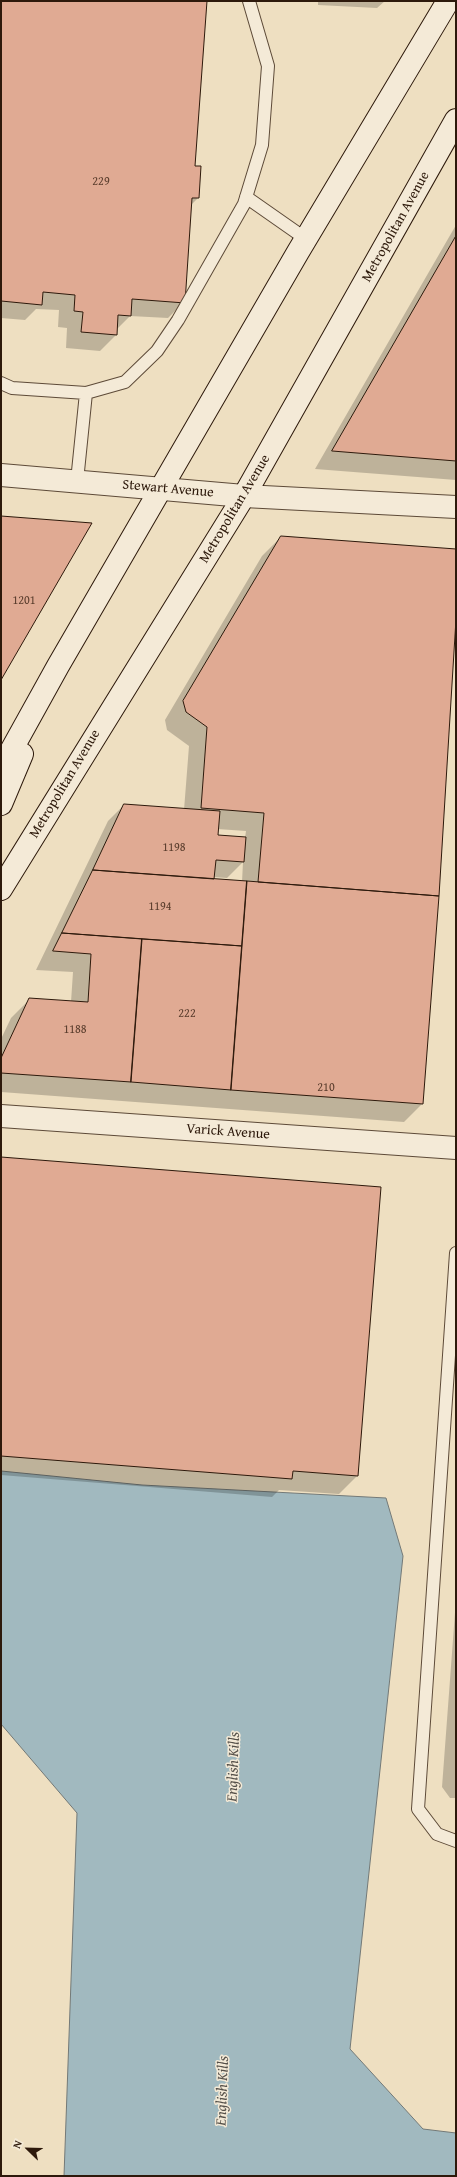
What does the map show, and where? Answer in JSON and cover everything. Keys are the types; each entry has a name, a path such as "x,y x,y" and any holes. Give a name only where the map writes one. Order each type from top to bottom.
{"main road":[{"path":"1,769 58,666 306,239 448,1"},
{"name":"Metropolitan Avenue","path":"1,889 244,496 456,120"},
{"name":"Stewart Avenue","path":"1,474 162,487 244,496 456,506"},
{"path":"1,804 58,666"},
{"name":"Varick Avenue","path":"1,1116 456,1148"}],"lane":[{"path":"1,384 12,388 86,393 125,382 157,351 178,320 244,204 262,145 268,66 249,1"},
{"path":"246,197 306,239"},
{"path":"77,481 86,393"},
{"path":"456,1253 418,1809 437,1834 456,1841"}],"water":[{"name":"English Kills","path":"1,1471 142,1485 386,1498 403,1556 350,2049 423,2129 456,2133 456,2176 64,2176 77,1813 1,1724"}],"building":[{"path":"1,1 207,1 195,166 201,166 199,198 192,198 185,303 132,299 131,316 118,315 117,335 81,332 83,312 74,311 75,295 43,292 42,305 1,301"},
{"path":"456,236 456,461 332,451"},
{"path":"1,516 92,523 1,680"},
{"path":"281,536 456,549 456,619 439,896 258,882 264,813 201,808 207,727 186,712 183,701"},
{"path":"124,804 220,811 218,835 246,837 244,862 216,860 214,879 93,870"},
{"path":"93,870 247,881 242,946 62,933"},
{"path":"247,881 439,896 423,1104 231,1090"},
{"path":"62,933 142,939 131,1082 1,1073 1,1058 29,998 88,1002 91,954 53,951"},
{"path":"142,939 242,946 231,1090 131,1082"},
{"path":"1,1157 381,1187 358,1476 293,1471 292,1479 1,1456"}]}
